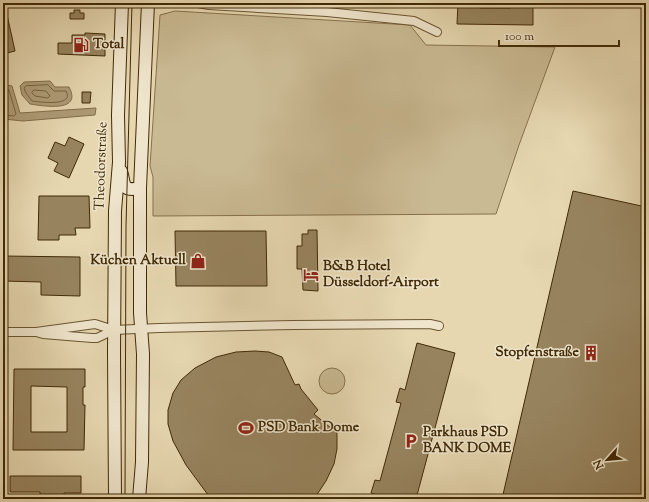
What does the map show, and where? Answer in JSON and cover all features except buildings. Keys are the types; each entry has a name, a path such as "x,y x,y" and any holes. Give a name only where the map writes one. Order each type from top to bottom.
{"main road":[{"name":"Theodorstraße","path":"115,499 115,211 119,162 118,115 122,3"},
{"path":"139,499 142,462 143,354 141,330 140,188 148,3"},
{"path":"119,162 122,174 122,183 125,187 131,190 140,188"}],"street":[{"path":"198,3 209,5 327,12 414,21 437,32"},
{"path":"3,332 36,332 95,324 114,330 293,325 430,324 439,326"},
{"path":"36,332 43,334 97,338 114,330"}],"shaded area":[{"path":"175,11 410,25 426,45 555,47 519,145 496,214 153,216 153,177 150,166 160,15"},
{"path":"332,368 341,372 345,381 341,390 332,394 323,390 319,381 323,372"}],"water":[{"path":"50,81 55,87 69,87 72,95 71,101 60,106 44,106 30,104 22,95 20,86 24,82"},
{"path":"3,84 12,86 20,113 96,108 95,115 23,121 3,119"}],"tram line":[{"path":"125,499 126,226 132,3"}],"place":[{"name":"Total","path":"81,45"},
{"name":"Küchen Aktuell","path":"198,261"},
{"name":"B&B Hotel Düsseldorf-Airport","path":"311,275"},
{"name":"Stopfenstraße","path":"591,353"},
{"name":"PSD Bank Dome","path":"246,428"},
{"name":"Parkhaus PSD BANK DOME","path":"411,441"}]}
